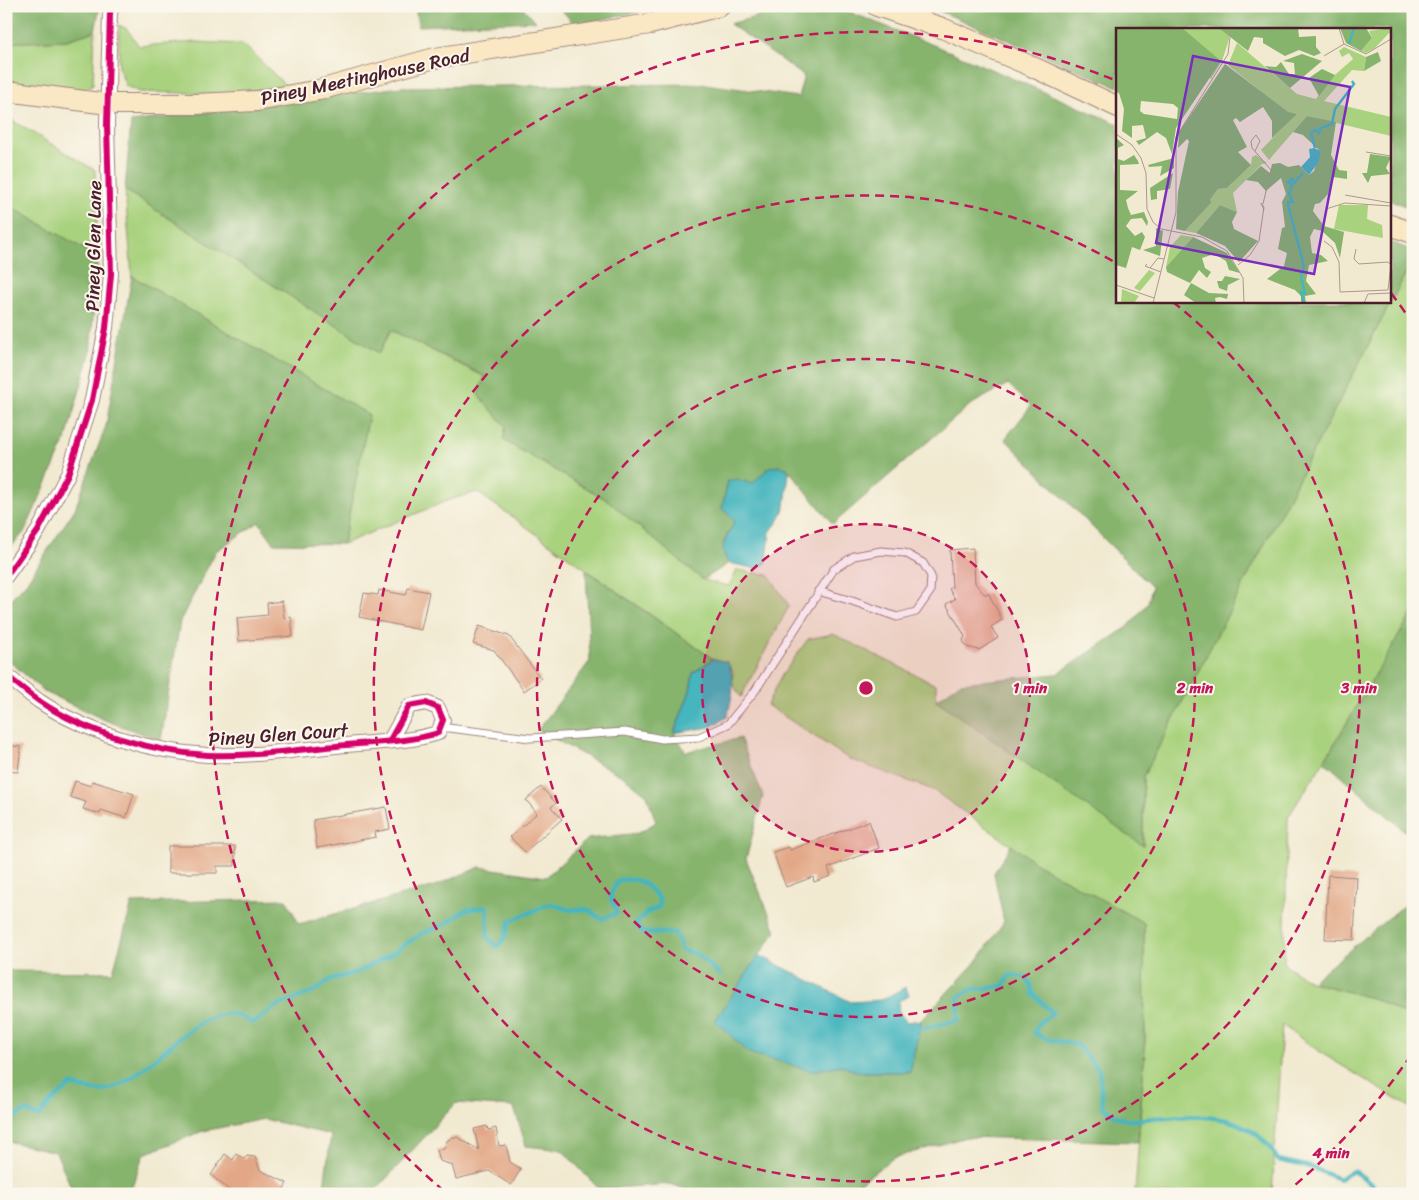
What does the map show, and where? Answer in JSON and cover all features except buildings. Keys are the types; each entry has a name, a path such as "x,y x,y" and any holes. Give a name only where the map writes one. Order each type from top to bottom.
{"main road":[{"name":"Piney Meetinghouse Road","path":"6,91 108,104 196,104 257,101 318,90 435,58 650,24 720,6"},
{"path":"877,6 951,32 1031,66 1116,107"},
{"path":"1392,226 1413,233"}],"street":[{"name":"Piney Glen Lane","path":"6,576 38,531 68,474 92,400 106,328 111,274 108,104 110,13 112,6"},
{"name":"Piney Glen Court","path":"6,675 40,702 95,730 158,749 208,755 268,753 390,740 416,740 438,733 440,727"},
{"path":"390,740 409,706 426,703 438,708 443,720 440,727"}],"lane":[{"path":"440,727 530,738 625,732 662,739 699,738 728,724 755,691 818,592 834,569 854,556 881,552 905,554 923,563 931,576 930,592 916,612 897,617 852,601 818,592"}],"green space":[{"path":"6,6 100,6 95,31 67,40 6,43"},
{"path":"415,6 521,6 536,21 418,26"},
{"path":"558,6 644,6 647,10 575,25"},
{"path":"928,6 1413,6 1413,209 1392,201 1392,28 1116,28 1116,86"},
{"path":"784,9 844,10 951,52 1116,123 1116,302 1391,302 1143,777 1143,846 936,700 960,683 1057,674 1129,626 1148,603 1152,587 1005,439 1031,406 1008,384 970,405 833,524 787,468 770,467 752,484 728,481 722,508 734,521 733,528 727,533 724,555 729,563 703,580 607,500 503,440 506,426 478,395 485,376 391,330 379,353 125,190 131,122 401,87 705,84 798,97 804,76 730,24"},
{"path":"119,25 127,29 139,46 196,42 243,44 286,86 230,94 140,92 126,86 119,69"},
{"path":"95,31 93,84 84,90 6,83 6,43 67,40"},
{"path":"6,117 95,170 98,257 6,204"},
{"path":"125,190 379,353 391,330 485,377 478,395 506,426 503,440 607,500 703,580 729,586 737,570 769,575 789,606 741,697 732,683 733,672 727,662 713,659 477,492 449,500 343,544 369,415 132,276"},
{"path":"6,204 98,257 90,354 66,439 25,531 6,553"},
{"path":"1392,243 1408,249 1408,269 1392,300"},
{"path":"1408,269 1413,270 1413,612 1324,761 1288,817 1284,964 1311,982 1375,999 1413,1019 1413,1109 1323,1054 1282,1025 1272,1194 1135,1194 1145,1048 1144,923 1042,867 933,790 849,759 767,705 780,678 808,639 833,634 936,685 936,700 1143,845 1143,777"},
{"path":"132,276 369,415 343,544 274,543 259,522 216,551 180,621 161,740 107,721 45,692 6,658 6,604 26,583 75,509 106,426"},
{"path":"586,570 713,659 693,673 690,691 674,733 686,752 740,738 763,796 746,859 776,931 715,1021 817,1070 840,1065 858,1072 910,1072 921,1020 978,960 1004,922 994,873 1011,845 1042,867 1144,923 1145,1048 1138,1142 966,1137 893,1158 845,1194 699,1194 671,1184 599,1189 562,1150 526,1146 514,1107 456,1103 372,1194 323,1194 331,1135 264,1119 203,1131 144,1154 129,1194 74,1194 56,1152 6,1141 6,968 12,971 113,972 132,903 286,899 299,924 432,887 480,867 546,877 588,839 639,833 656,822 647,795 624,777 538,730 590,661"},
{"path":"1413,612 1413,838 1324,761"},
{"path":"1413,898 1413,1019 1375,999 1311,982"}],"water":[{"path":"779,466 787,468 789,473 785,506 779,520 770,532 767,562 758,569 729,563 723,551 723,546 734,521 722,508 728,481 737,479 752,484 770,467"},
{"path":"713,659 727,662 732,675 732,696 727,717 710,727 674,733 690,691 693,673"},
{"path":"759,955 851,1002 881,1000 906,987 909,996 898,1001 899,1013 907,1022 921,1020 910,1072 858,1072 840,1065 812,1071 749,1053 715,1021"}],"waterway":[{"path":"6,1122 26,1111 39,1117 51,1102 71,1085 105,1090 121,1084 200,1023 216,1016 232,1014 253,1023 277,1006 313,992 330,980 360,971 390,955 419,935 447,923 465,910 487,907 488,938 497,947 504,939 510,921 550,904 570,910 586,909 602,919 617,913 610,895 619,880 642,882 659,898 659,907 648,912 635,924 644,933 675,933 682,950 697,954 720,975"},
{"path":"919,1029 959,1020 958,997 971,990 1003,986 1010,975 1025,977 1031,984 1033,994 1053,1013 1040,1022 1034,1033 1046,1039 1077,1045 1099,1070 1103,1108 1123,1119 1130,1120 1189,1116 1207,1117 1240,1124 1254,1132 1267,1144 1278,1160 1311,1167 1339,1179 1353,1171 1364,1178 1381,1194"},
{"path":"1383,1194 1397,1194"}],"cycle path":[{"path":"6,576 38,531 68,474 92,400 106,328 111,274 107,125 110,13 112,6"},
{"path":"6,675 39,701 57,712 98,731 120,739 164,750 207,755 272,753 401,740 426,736 438,733 443,720 438,708 426,703 409,706 390,740"}]}
